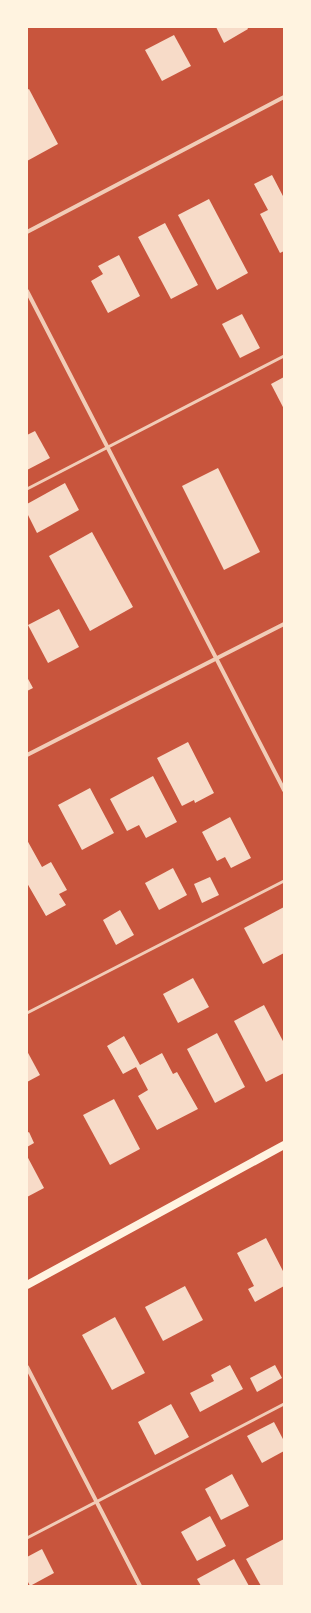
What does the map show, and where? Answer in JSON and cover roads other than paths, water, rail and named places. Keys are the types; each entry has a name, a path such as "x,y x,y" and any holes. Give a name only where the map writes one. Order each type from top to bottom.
{"main road":[{"path":"27,1285 284,1145"}],"street":[{"path":"27,232 284,97"},
{"path":"27,291 284,790"},
{"path":"27,754 284,624"},
{"path":"27,1367 140,1586"}],"lane":[{"path":"27,489 284,356"},
{"path":"27,1013 284,881"},
{"path":"27,1538 284,1404"}]}
